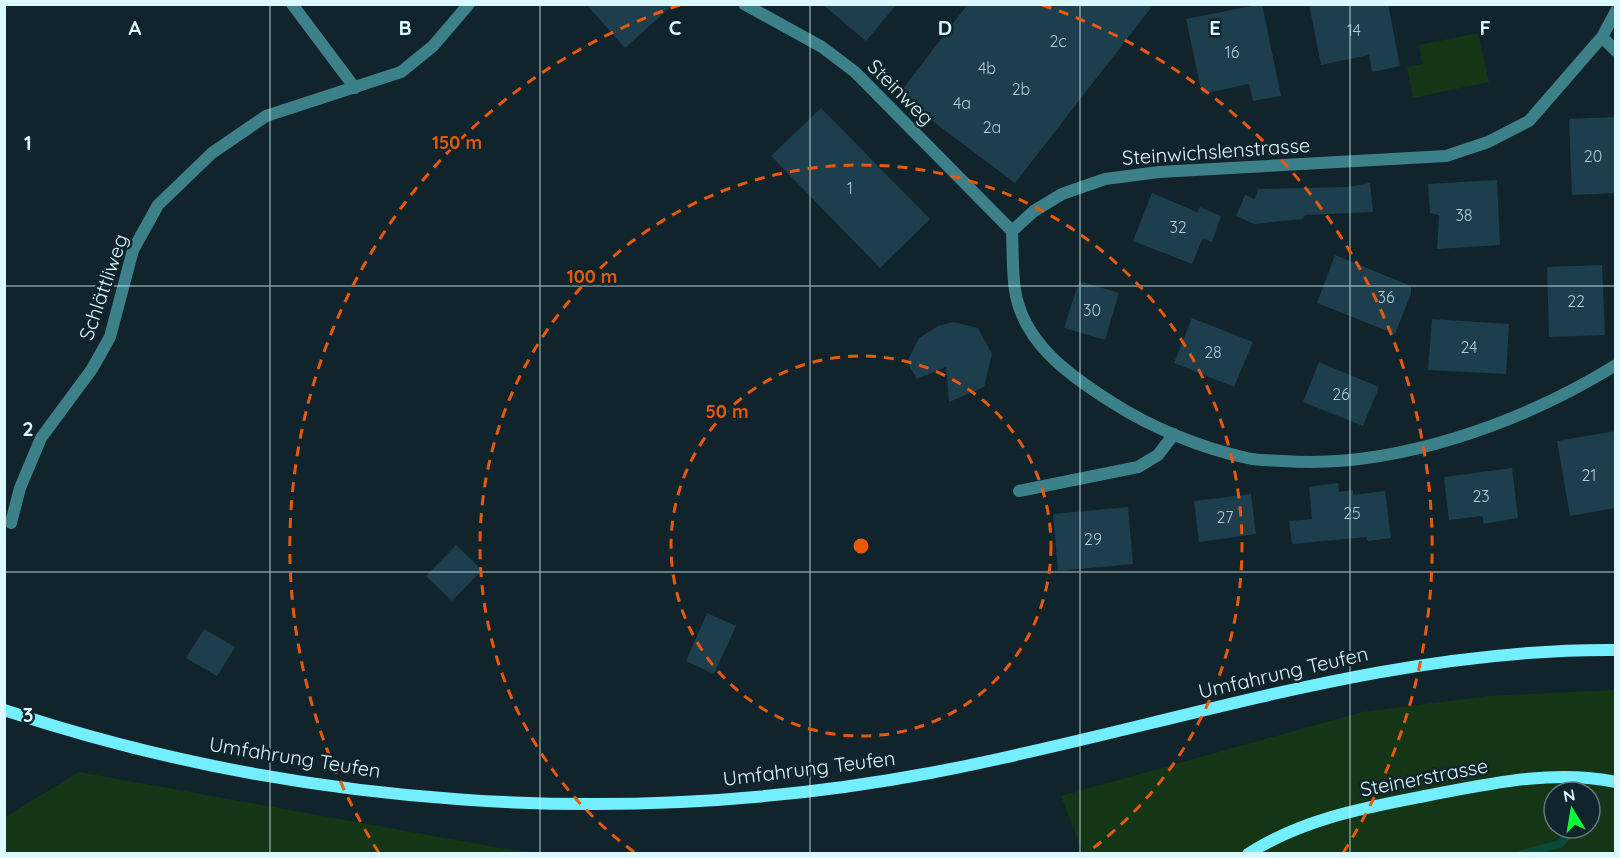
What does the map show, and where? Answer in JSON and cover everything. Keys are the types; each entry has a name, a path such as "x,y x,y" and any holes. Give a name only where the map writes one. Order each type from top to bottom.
{"main road":[{"name":"Umfahrung Teufen","path":"4,711 107,741 320,785 437,797 631,803 836,787 928,773 1359,674 1482,655 1557,650 1616,650"},
{"name":"Steinerstrasse","path":"1248,854 1269,840 1347,812 1449,791 1536,777 1577,777 1616,782"}],"street":[{"path":"292,4 355,88"},
{"name":"Schlättliweg","path":"12,523 20,488 41,438 92,369 110,337 133,250 158,205 212,153 266,117 401,72 433,46 469,4"},
{"name":"Steinweg","path":"744,4 822,47 855,72 1012,231"},
{"name":"Steinwichslenstrasse","path":"1012,231 1034,211 1062,194 1105,179 1159,172 1446,156 1478,146 1529,121 1602,37 1616,12"},
{"path":"1602,37 1616,51"},
{"path":"1012,231 1015,290 1024,322 1044,351 1087,386 1129,413 1174,434 1248,459 1309,463 1373,457 1444,440 1519,416 1586,383 1616,365"},
{"path":"1019,491 1138,467 1158,455 1174,434"}],"green space":[{"path":"1478,33 1489,82 1413,98 1407,67 1422,64 1419,45"},
{"path":"1615,690 1615,853 1083,853 1061,796 1362,712 1488,696"},
{"path":"79,772 512,850 548,853 5,853 5,817"}],"building":[{"path":"586,4 674,4 625,48"},
{"path":"822,4 897,4 866,41"},
{"path":"968,4 1154,4 1015,183 898,95"},
{"path":"1262,4 1281,96 1253,101 1249,84 1202,94 1186,19"},
{"path":"1309,4 1388,4 1400,66 1372,72 1369,55 1321,65"},
{"path":"821,108 930,219 880,268 771,156"},
{"path":"1616,117 1616,193 1572,195 1569,119"},
{"path":"1497,180 1500,245 1437,249 1439,215 1430,213 1428,184"},
{"path":"1370,183 1373,212 1305,215 1303,219 1254,224 1236,216 1245,195 1255,199 1258,189 1347,187"},
{"path":"1152,193 1197,212 1200,207 1221,216 1212,242 1203,238 1192,264 1133,241"},
{"path":"1335,255 1411,286 1411,294 1395,334 1317,303"},
{"path":"1602,265 1605,335 1549,337 1547,267"},
{"path":"1079,281 1119,293 1105,340 1064,328"},
{"path":"1192,318 1253,342 1234,387 1174,363"},
{"path":"1432,319 1509,324 1506,374 1428,370"},
{"path":"953,322 978,328 992,354 984,387 949,402 946,367 917,379 907,362 919,338 938,326"},
{"path":"1319,362 1379,387 1363,426 1303,402"},
{"path":"1616,431 1616,508 1570,516 1557,441"},
{"path":"1512,468 1518,518 1484,524 1482,516 1449,520 1444,477"},
{"path":"1338,483 1339,492 1353,490 1353,495 1385,491 1391,538 1368,541 1366,537 1292,544 1289,521 1312,519 1309,487"},
{"path":"1251,494 1256,534 1199,542 1194,501"},
{"path":"1128,507 1133,564 1058,571 1053,514"},
{"path":"456,545 482,570 452,601 426,576"},
{"path":"707,613 736,626 714,674 686,661"},
{"path":"204,629 235,647 217,676 186,658"}],"waterway":[{"path":"1522,854 1560,844 1564,840"}]}
